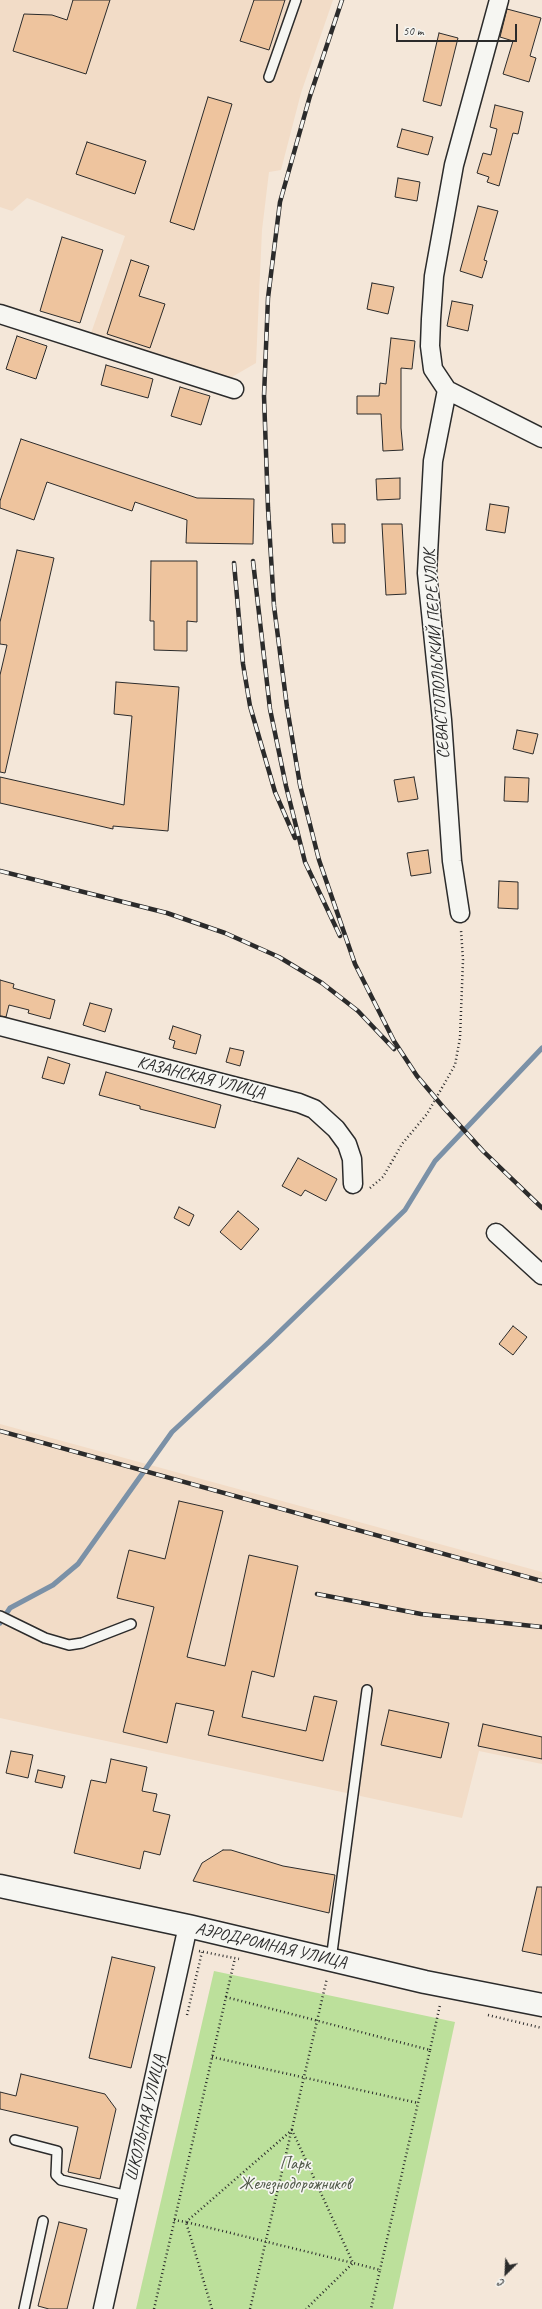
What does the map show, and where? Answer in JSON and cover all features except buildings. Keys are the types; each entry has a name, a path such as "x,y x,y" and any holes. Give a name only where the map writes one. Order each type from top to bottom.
{"street":[{"path":"499,0 454,164 434,276 430,346 433,369 447,390 542,438"},
{"path":"0,314 234,389"},
{"name":"СЕВАСТОПОЛЬСКИЙ ПЕРЕУЛОК","path":"447,390 433,461 427,573 442,720 452,861 460,913"},
{"name":"КАЗАНСКАЯ УЛИЦА","path":"0,1026 299,1103 314,1109 336,1128 347,1144 352,1159 353,1184"},
{"path":"496,1233 542,1275"},
{"name":"АЭРОДРОМНАЯ УЛИЦА","path":"0,1886 188,1926 425,1982 542,2005"},
{"name":"ШКОЛЬНАЯ УЛИЦА","path":"103,2309 188,1926"}],"lane":[{"path":"269,77 296,0"},
{"path":"0,1616 45,1638 69,1645 82,1643 131,1624"},
{"path":"331,1960 367,1690"},
{"path":"15,2140 57,2152 56,2175 61,2180 128,2196"},
{"path":"24,2309 43,2222"}],"path":[{"path":"353,1184 368,1189 382,1177 402,1144 427,1114 455,1065 460,1038 463,960 460,913"},
{"path":"154,2309 235,1958"},
{"path":"250,2309 331,1960"},
{"path":"226,1998 430,2050"},
{"path":"371,2309 440,2005"},
{"path":"212,2058 418,2103"},
{"path":"186,2222 292,2130"},
{"path":"292,2130 353,2263"},
{"path":"174,2220 380,2270"},
{"path":"186,2222 212,2309"},
{"path":"306,2309 353,2263"}],"shaded area":[{"path":"0,0 333,0 301,93 281,170 269,172 262,230 256,363 225,381 89,339 125,236 27,198 12,211 0,207"},
{"path":"0,1424 542,1572 542,1764 479,1751 462,1818 0,1718"}],"green space":[{"name":"Парк Железнодорожников","path":"214,1971 455,2022 393,2309 136,2309"}],"waterway":[{"path":"0,1623 10,1608 53,1585 78,1564 172,1432 269,1342 405,1210 435,1161 542,1048"}],"railway":[{"path":"342,0 310,96 280,202 268,298 264,396 268,508 274,606 287,707 300,785 319,860 355,964 394,1041 417,1076 444,1108 483,1151 542,1208"},
{"path":"253,561 270,709 286,786 305,862 340,936"},
{"path":"234,563 243,664 250,706 275,792 295,838"},
{"path":"0,871 167,913 225,933 279,957 322,983 358,1011 394,1049"},
{"path":"0,1431 542,1581"},
{"path":"317,1594 421,1614 542,1627"}]}
